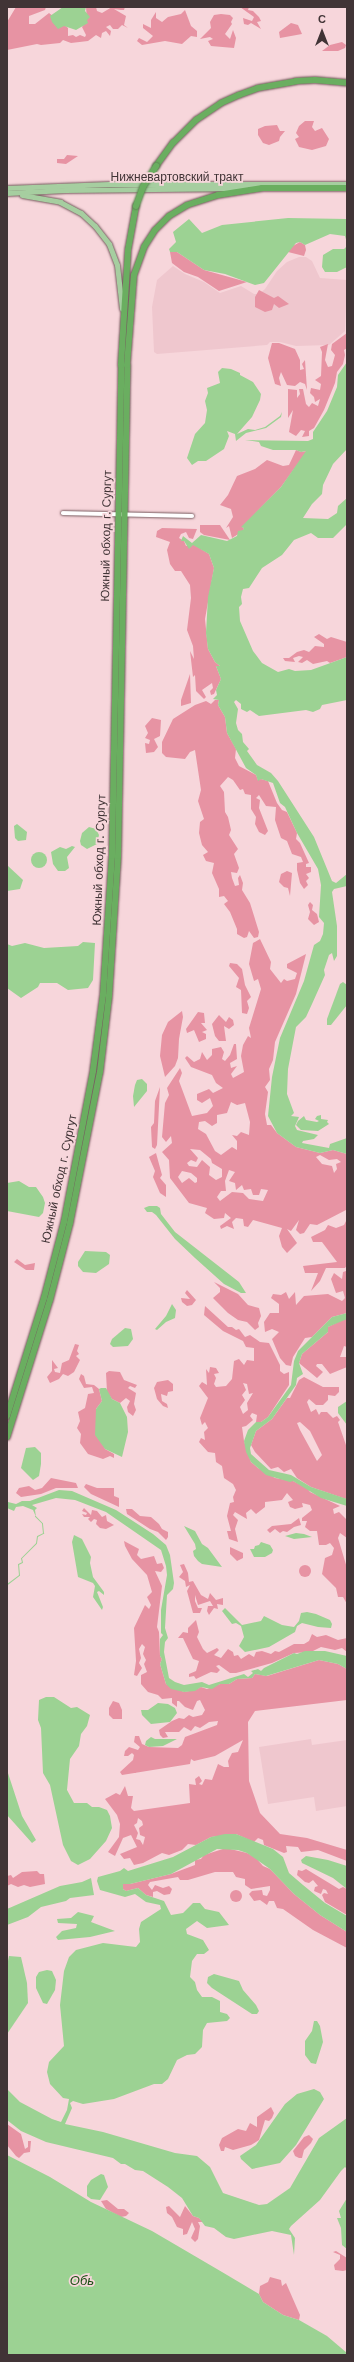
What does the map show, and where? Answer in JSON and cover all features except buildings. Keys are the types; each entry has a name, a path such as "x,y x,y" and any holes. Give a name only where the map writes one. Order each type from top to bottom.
{"highway":[{"name":"Южный обход г. Сургут","path":"7,1416 54,1262 78,1151 93,1071 102,995 112,863 126,293 128,250 136,206 143,187 173,142 192,124 215,107 258,88 296,81 315,80 347,83"},
{"name":"Нижневартовский тракт","path":"262,188 346,185"},
{"name":"Южный обход г. Сургут","path":"124,365 134,275 144,247 155,230 169,216 187,205 218,195 262,188"},
{"name":"Южный обход г. Сургут","path":"7,1437 62,1256 100,1072 111,975 118,856 121,514"}],"main road":[{"name":"Нижневартовский тракт","path":"7,188 94,185 346,185"},
{"name":"Нижневартовский тракт","path":"7,194 73,190 262,188"},
{"path":"7,194 38,196 60,202 81,213 102,234 114,254 119,274 122,300 124,365"}],"street":[{"path":"63,513 192,516"}],"shaded area":[{"path":"16,7 46,7 45,10 29,16 29,24 35,24 49,13 68,28 68,36 73,35 76,37 80,35 85,37 86,35 82,27 87,20 86,7 96,7 97,11 102,13 112,7 125,7 124,10 114,9 126,16 124,25 128,28 122,25 118,29 113,29 110,25 106,27 111,31 110,36 106,31 102,33 101,38 96,35 88,41 71,43 63,40 60,43 37,44 7,50 7,22"},
{"path":"240,7 249,7 248,10 253,11 259,17 261,21 257,22 261,29 251,23 248,25 244,24 243,18 252,21 254,17"},
{"path":"185,10 191,26 197,31 197,37 191,36 182,44 165,41 142,45 137,41 139,38 147,42 153,36 143,28 143,24 151,28 151,20 156,12 156,18 162,22 168,17 181,14"},
{"path":"214,15 230,15 233,18 231,22 232,24 225,34 230,39 233,30 236,38 234,48 211,46 208,41 213,39 210,37 200,39 211,28 210,22"},
{"path":"291,23 298,25 302,34 280,38 279,32"},
{"path":"342,42 346,45 345,48 338,51 322,51 330,45"},
{"path":"305,121 314,121 312,127 315,131 322,128 329,139 326,146 312,150 299,147 295,139 299,137 296,133 299,126"},
{"path":"277,125 280,131 285,131 280,137 279,141 269,145 263,143 258,135 258,129 265,126"},
{"path":"67,155 78,156 66,164 57,163 57,159 64,159"},
{"path":"300,242 305,245 306,250 304,256 288,252 291,247"},
{"path":"170,252 177,252 204,270 247,282 219,291 198,277 184,272 172,263"},
{"path":"299,257 306,257 312,261 320,278 347,280 345,331 329,345 296,346 280,342 270,342 267,345 157,354 154,352 152,307 157,280 173,266 185,274 204,282 220,293 241,286 254,294 259,294 265,289 277,271 287,262"},
{"path":"259,290 274,298 278,296 289,304 279,308 274,304 272,310 265,312 255,307 255,297"},
{"path":"347,333 347,348 344,350 345,355 343,364 337,372 335,383 324,410 314,428 309,431 309,436 302,437 305,431 301,430 296,436 289,432 293,410 288,418 288,389 297,390 297,398 300,394 299,389 303,389 306,404 309,407 312,403 318,406 320,399 315,402 314,397 310,393 311,388 320,390 321,384 315,380 321,376 322,352 320,347 328,344 325,360 328,367 332,366 335,355 331,350 332,344"},
{"path":"272,343 279,343 295,349 300,360 300,370 304,369 302,364 305,360 307,390 305,384 300,382 295,386 287,385 281,372 279,378 281,386 275,384 268,358"},
{"path":"296,450 301,452 307,451 281,487 242,527 244,528 243,531 232,538 229,526 226,528 233,517 231,509 220,505 228,495 237,476 255,469 267,460 283,466 289,465"},
{"path":"200,525 220,525 230,540 204,535 200,532"},
{"path":"162,528 197,529 193,539 189,538 186,532 181,534 179,538 184,541 186,546 193,544 209,554 214,568 205,619 208,649 215,662 220,666 216,666 221,679 214,694 211,695 210,691 213,688 212,683 202,690 206,697 204,699 196,691 195,675 193,677 190,651 194,659 193,646 187,630 191,598 190,585 181,571 175,571 170,564 167,550 170,542 156,537 157,531"},
{"path":"319,634 327,639 331,637 347,642 347,657 330,663 327,661 313,664 307,660 302,663 298,662 303,657 299,656 293,658 295,662 285,661 283,658 289,658 297,652 304,650 309,652 315,646 324,647 324,644 314,637"},
{"path":"190,674 191,703 181,706 181,700"},
{"path":"215,700 219,700 218,705 225,717 227,733 236,749 235,758 239,766 256,775 258,780 261,779 268,781 277,803 282,810 287,812 297,833 296,839 300,843 309,863 306,864 306,867 311,867 311,872 306,874 309,878 306,881 308,885 304,889 300,883 297,870 297,863 303,862 301,857 292,854 287,841 281,838 275,820 276,807 266,806 259,795 256,798 260,800 259,808 268,831 265,835 259,832 255,824 256,817 251,809 251,795 245,794 243,789 240,790 233,780 228,777 220,786 224,792 225,812 228,817 231,830 229,835 238,849 234,854 239,868 237,873 231,872 235,886 239,885 238,878 240,875 243,883 242,890 250,903 259,932 258,937 254,938 249,931 247,937 244,938 237,934 237,929 230,912 224,904 228,901 224,896 219,897 219,889 212,873 214,863 206,861 203,855 208,852 202,845 199,833 200,822 204,819 198,801 201,790 195,750 190,752 185,759 166,757 162,753 162,742 173,719 195,705 206,701 211,704"},
{"path":"152,718 161,720 160,736 154,739 158,747 154,752 146,753 145,743 149,744 150,740 145,738 148,733 145,726"},
{"path":"287,871 292,873 290,896 288,888 284,887 279,882 281,874"},
{"path":"310,902 313,905 312,910 317,914 319,922 314,925 308,919 310,912 308,905"},
{"path":"260,939 271,962 270,969 281,983 284,979 287,981 295,979 297,973 287,968 287,964 306,954 296,994 275,1042 273,1060 269,1069 270,1080 265,1087 268,1092 265,1114 267,1125 271,1125 277,1133 296,1147 320,1153 333,1150 347,1154 347,1216 346,1210 317,1225 310,1224 304,1233 300,1234 296,1230 299,1220 291,1231 287,1229 297,1243 287,1253 282,1247 279,1236 282,1228 253,1220 248,1227 244,1226 243,1219 236,1218 232,1222 234,1229 227,1226 221,1229 220,1226 231,1218 225,1213 224,1218 214,1219 205,1213 207,1208 189,1203 170,1178 169,1160 162,1152 172,1143 171,1136 166,1142 162,1137 165,1103 169,1095 167,1088 180,1068 182,1073 179,1081 192,1116 207,1113 213,1106 210,1098 202,1103 197,1100 197,1094 209,1089 213,1093 223,1088 216,1083 212,1075 191,1067 185,1058 187,1056 194,1062 200,1059 202,1052 207,1060 212,1055 212,1049 221,1047 224,1052 222,1059 225,1061 230,1055 234,1044 236,1044 237,1059 230,1063 231,1068 237,1066 231,1074 233,1078 244,1072 241,1056 243,1045 248,1036 251,1038 249,1028 261,989 258,979 254,981 249,964 253,943","holes":["231,1102 237,1105 245,1103 250,1122 249,1135 241,1132 237,1136 232,1135 237,1141 237,1150 232,1147 221,1155 215,1151 206,1134 198,1129 199,1122 205,1121 212,1126 217,1123 217,1115 227,1113","190,1149 200,1150 211,1159 212,1163 222,1169 222,1177 216,1180 209,1175 210,1167 202,1160 197,1167 189,1166 187,1163 191,1160 196,1162 198,1158","320,1155 329,1160 337,1159 341,1162 336,1164 337,1169 334,1173 332,1166 322,1164 316,1157","229,1170 235,1172 229,1181 235,1183 236,1190 242,1185 244,1190 251,1189 253,1195 259,1195 261,1189 268,1190 263,1201 249,1199 243,1193 232,1192 220,1201 217,1197 221,1191 226,1191 225,1181","182,1171 191,1173 197,1178 197,1182 195,1183 189,1178 182,1183 178,1177"]},
{"path":"230,963 237,964 242,969 245,985 251,997 247,1001 249,1008 247,1014 242,1013 241,990 236,987 239,978 229,966"},
{"path":"182,1011 183,1017 179,1039 178,1058 175,1066 165,1077 160,1056 162,1035 168,1022"},
{"path":"198,1012 204,1013 205,1023 201,1023 207,1030 202,1032 206,1034 206,1039 199,1042 194,1030 187,1033 186,1029"},
{"path":"219,1015 226,1022 229,1017 233,1020 234,1025 229,1029 224,1026 226,1041 219,1041 215,1036 212,1024"},
{"path":"160,1087 157,1145 155,1149 152,1147 151,1127 154,1123 155,1101"},
{"path":"156,1153 162,1175 160,1178 166,1185 166,1197 160,1193 153,1177 155,1171 149,1157"},
{"path":"347,1219 347,1265 345,1268 326,1268 320,1281 311,1291 318,1273 305,1273 303,1266 337,1262 322,1242 313,1242 311,1237 325,1230 328,1225 336,1228 344,1225"},
{"path":"17,1259 25,1265 35,1263 34,1270 26,1270 14,1262"},
{"path":"346,1271 347,1313 332,1317 312,1337 305,1338 293,1357 291,1366 286,1365 280,1358 272,1339 279,1332 272,1329 265,1332 264,1322 270,1313 279,1313 279,1304 271,1298 273,1294 281,1295 286,1292 289,1299 295,1292 296,1305 304,1296 328,1294 342,1301 345,1298 343,1291 336,1293 331,1279 334,1273 342,1279 343,1272"},
{"path":"214,1282 238,1294 248,1305 259,1308 261,1316 258,1323 259,1327 255,1330 247,1322 238,1320 228,1313 213,1298 220,1292 220,1288"},
{"path":"187,1290 196,1300 192,1305 187,1306 182,1302 181,1298 190,1299 185,1293"},
{"path":"205,1306 228,1327 232,1327 236,1330 239,1329 245,1337 250,1335 260,1342 269,1343 280,1365 280,1371 284,1374 289,1372 289,1385 268,1417 261,1422 256,1422 257,1415 252,1413 250,1416 253,1420 246,1426 242,1427 244,1441 251,1462 258,1468 275,1478 293,1481 307,1488 310,1492 340,1506 333,1509 334,1514 339,1512 347,1520 347,1538 340,1533 338,1538 347,1568 347,1604 343,1597 338,1597 336,1588 322,1574 325,1558 332,1555 334,1548 330,1543 326,1545 319,1545 317,1531 310,1531 305,1527 307,1521 302,1521 302,1518 312,1510 310,1505 302,1503 303,1507 295,1509 290,1507 288,1502 293,1500 287,1493 282,1500 265,1502 265,1507 256,1514 251,1509 246,1513 247,1519 235,1512 233,1515 238,1520 235,1529 238,1542 229,1539 227,1531 231,1531 227,1516 230,1503 234,1502 233,1497 236,1490 233,1484 224,1478 222,1466 216,1462 215,1453 208,1452 199,1442 201,1438 205,1440 204,1432 208,1428 205,1422 202,1425 200,1418 208,1398 199,1386 202,1382 207,1385 206,1369 209,1373 210,1367 216,1368 219,1373 214,1374 216,1378 214,1384 216,1387 226,1386 232,1379 234,1361 239,1359 244,1365 247,1360 254,1361 254,1348 246,1347 243,1341 223,1331 204,1315","holes":["243,1383 247,1384 249,1394 253,1393 247,1403 248,1410 243,1414 240,1407 245,1400 242,1395 246,1390"]},
{"path":"347,1319 347,1347 344,1346 340,1357 347,1357 347,1367 330,1374 322,1364 317,1364 316,1366 323,1372 317,1378 299,1363 302,1354 328,1332 328,1327"},
{"path":"75,1344 79,1345 77,1351 79,1354 76,1356 80,1360 74,1372 68,1376 63,1374 59,1379 50,1383 47,1377 52,1371 52,1360 58,1368 54,1369 55,1372 60,1373 62,1363 69,1360"},
{"path":"109,1371 120,1372 124,1380 137,1385 135,1388 130,1386 128,1388 136,1393 134,1404 136,1410 133,1416 128,1412 127,1407 130,1401 126,1398 120,1403 112,1399 107,1392 106,1373"},
{"path":"81,1374 84,1376 86,1384 94,1385 99,1389 102,1401 96,1409 96,1422 105,1449 114,1454 114,1458 110,1456 103,1459 88,1454 80,1443 81,1434 77,1428 80,1421 78,1412 85,1408 88,1394 94,1393 92,1387 84,1388 79,1379"},
{"path":"304,1377 323,1387 339,1387 339,1392 335,1396 328,1395 328,1400 323,1405 316,1405 309,1399 307,1402 311,1412 316,1409 319,1415 321,1412 327,1412 333,1418 337,1416 340,1420 338,1422 347,1448 346,1499 311,1487 297,1478 291,1469 284,1472 278,1467 271,1469 255,1452 251,1445 256,1431 272,1419 287,1398 290,1398 299,1380","holes":["300,1422 310,1431 322,1455 317,1461 297,1423"]},
{"path":"168,1380 173,1384 173,1391 168,1392 167,1396 161,1394 162,1401 167,1404 168,1408 163,1406 157,1399 154,1388 157,1382"},
{"path":"51,1478 76,1483 78,1488 56,1488 41,1494 21,1497 16,1493 19,1488 29,1486 35,1490 42,1488"},
{"path":"86,1484 97,1488 114,1488 114,1496 119,1498 119,1507 91,1494 84,1487"},
{"path":"84,1508 91,1515 92,1510 97,1511 102,1517 106,1515 107,1521 114,1525 106,1529 100,1528 96,1524 97,1520 94,1519 91,1522 88,1519 90,1517 84,1517 82,1514 86,1515 87,1513 82,1511"},
{"path":"126,1509 132,1509 140,1516 151,1517 162,1529 168,1532 168,1537 166,1540 158,1532 150,1529 127,1514"},
{"path":"299,1518 301,1525 294,1527 287,1532 283,1531 280,1533 275,1529 270,1533 267,1530 272,1526 291,1524"},
{"path":"124,1541 139,1549 137,1555 141,1559 154,1556 157,1564 162,1563 164,1568 161,1572 155,1571 162,1586 157,1627 159,1632 160,1656 162,1659 160,1664 166,1684 184,1692 201,1687 207,1689 220,1684 229,1684 237,1679 252,1678 255,1674 267,1676 319,1660 338,1664 347,1669 347,1700 255,1711 248,1722 249,1781 260,1813 280,1834 307,1838 347,1850 347,1861 318,1850 301,1852 298,1847 286,1846 287,1852 284,1853 264,1845 263,1840 258,1838 254,1842 236,1834 211,1837 196,1845 188,1844 182,1850 169,1855 162,1853 143,1863 134,1865 130,1858 124,1859 120,1854 137,1847 131,1835 123,1838 115,1856 108,1852 119,1837 120,1824 117,1815 105,1799 116,1793 120,1795 125,1786 128,1796 133,1796 131,1808 134,1811 190,1803 189,1784 196,1785 195,1779 199,1776 202,1781 199,1784 202,1785 205,1779 212,1780 218,1764 224,1767 229,1767 228,1761 232,1753 238,1752 243,1740 215,1756 194,1761 191,1759 190,1764 122,1775 120,1772 133,1760 134,1755 132,1753 128,1756 124,1756 125,1751 129,1747 138,1750 140,1747 134,1742 135,1736 139,1736 142,1744 149,1747 178,1748 182,1745 185,1737 217,1725 218,1721 209,1722 200,1728 195,1726 191,1731 184,1727 179,1732 165,1732 168,1737 163,1738 160,1735 159,1730 172,1721 179,1718 184,1719 189,1715 193,1717 202,1715 205,1710 200,1700 197,1701 193,1710 185,1707 179,1701 177,1701 177,1707 172,1703 172,1698 162,1699 158,1695 148,1692 141,1684 141,1675 147,1672 144,1664 146,1660 143,1654 145,1647 142,1644 139,1649 141,1658 139,1663 142,1668 137,1676 134,1675 136,1661 134,1628 145,1605 149,1609 151,1605 147,1597 152,1592 147,1575 132,1559","holes":["138,1818 142,1821 143,1825 139,1828 140,1835 145,1837 143,1845 140,1840 136,1839 138,1833 134,1825 137,1823"]},
{"path":"230,1547 243,1553 243,1558 237,1561 230,1554"},
{"path":"184,1564 188,1573 189,1582 193,1581 201,1595 208,1599 210,1593 216,1600 223,1598 223,1605 217,1604 218,1609 214,1608 209,1615 207,1611 208,1606 213,1606 210,1601 198,1605 195,1595 195,1601 198,1608 202,1608 200,1613 193,1613 187,1591 190,1585 186,1587 185,1581 179,1577 183,1572 180,1565"},
{"path":"303,1565 307,1565 311,1571 307,1577 303,1577 299,1573 299,1569"},
{"path":"196,1620 199,1632 197,1637 203,1649 207,1653 217,1648 219,1650 214,1655 221,1658 228,1649 233,1652 234,1656 238,1655 241,1659 249,1654 254,1657 256,1652 262,1651 271,1654 275,1651 279,1652 294,1644 304,1644 309,1641 312,1634 317,1637 326,1635 338,1640 347,1638 347,1652 342,1648 335,1650 321,1647 311,1652 294,1653 272,1663 236,1673 230,1673 219,1665 216,1666 220,1670 217,1673 211,1672 196,1679 194,1676 189,1677 189,1674 196,1671 199,1661 193,1659 183,1638 178,1638 183,1632 188,1633 188,1628"},
{"path":"113,1701 119,1703 122,1710 122,1719 113,1719 109,1715 109,1708"},
{"path":"311,1739 312,1745 347,1740 347,1806 316,1811 314,1797 268,1804 259,1747"},
{"path":"226,1848 247,1853 256,1858 263,1866 270,1869 294,1894 320,1915 347,1932 347,1948 313,1930 283,1909 277,1908 274,1901 269,1901 267,1905 260,1900 254,1901 249,1894 252,1891 262,1890 263,1895 267,1896 270,1886 251,1889 245,1885 245,1879 236,1877 233,1872 215,1872 188,1880 180,1880 178,1877 150,1882 148,1885 152,1890 155,1885 163,1888 169,1886 172,1889 170,1894 164,1895 157,1891 153,1892 153,1897 146,1895 138,1888 126,1891 123,1889 123,1883 130,1884 171,1874 195,1865 195,1860 201,1859 204,1855"},
{"path":"306,1869 339,1889 343,1887 347,1889 347,1915 325,1902 322,1895 324,1893 328,1894 326,1890 323,1889 321,1894 314,1891 315,1887 318,1886 313,1880 309,1883 305,1882 297,1875 298,1870 302,1871"},
{"path":"37,1871 40,1874 44,1874 45,1884 30,1887 24,1885 18,1887 11,1884 7,1886 7,1876 11,1875 13,1878 22,1872"},
{"path":"236,1890 240,1892 242,1896 240,1900 236,1902 232,1900 230,1896 232,1892"},
{"path":"271,2107 274,2113 269,2121 265,2120 259,2140 251,2145 233,2150 225,2147 224,2151 221,2151 219,2145 222,2138 238,2129 246,2131 250,2123 257,2127 257,2117"},
{"path":"7,2124 21,2134 25,2149 28,2147 28,2141 31,2141 30,2152 24,2153 19,2158 16,2156 7,2145"},
{"path":"309,2135 313,2139 304,2150 302,2158 295,2156 293,2151 304,2137"},
{"path":"107,2200 118,2209 124,2209 129,2213 126,2216 121,2217 106,2209 101,2201"},
{"path":"169,2206 180,2217 185,2206 193,2216 199,2218 203,2222 198,2222 200,2226 198,2239 195,2242 191,2238 195,2229 192,2222 187,2234 183,2235 183,2229 177,2227 172,2217 167,2213 166,2207"},
{"path":"336,2251 347,2258 347,2270 335,2270 334,2265 340,2259 340,2255 333,2252"},
{"path":"270,2277 281,2280 282,2286 286,2283 300,2315 299,2320 283,2315 263,2302 259,2294 260,2286 268,2282"}],"water":[{"path":"63,7 86,7 85,11 90,17 87,20 88,23 76,30 64,26 58,29 52,22 50,16"},
{"path":"288,218 347,219 347,243 345,236 330,234 305,245 300,242 296,243 264,283 255,285 225,274 204,270 177,252 170,252 169,249 176,242 173,232 189,219 202,233 222,225"},
{"path":"347,246 347,267 337,272 325,272 322,267 323,255 333,249 344,249"},
{"path":"347,362 347,449 333,464 323,485 322,494 312,504 303,518 328,519 337,513 338,506 347,498 347,524 333,538 318,538 311,533 294,540 282,555 262,568 249,588 243,589 241,597 242,604 239,607 240,621 253,651 262,663 278,672 289,669 295,671 311,670 347,657 347,700 322,705 320,709 313,712 306,710 259,716 250,710 247,712 241,709 241,704 236,700 234,702 238,709 236,723 238,730 242,734 243,742 249,749 247,751 257,765 271,773 278,781 314,837 332,881 336,883 347,874 347,886 334,889 332,892 337,926 337,956 334,961 332,953 329,955 324,970 325,975 312,1004 306,1017 296,1027 288,1069 287,1094 294,1113 291,1116 299,1117 295,1126 297,1130 318,1135 314,1139 303,1141 302,1143 329,1148 330,1144 347,1138 347,1154 333,1150 320,1153 296,1147 277,1133 268,1116 272,1077 280,1038 304,981 314,945 320,941 323,934 324,923 319,917 321,885 318,869 297,833 285,807 280,803 273,783 261,779 258,781 256,775 246,768 227,733 225,717 218,705 219,700 213,699 217,695 216,690 221,679 216,666 220,666 215,662 208,649 206,633 208,597 214,568 209,554 193,545 189,549 184,541 181,541 183,536 192,543 201,535 227,541 237,536 238,531 243,530 244,528 241,527 281,487 306,451 273,450 261,446 259,442 245,440 308,441 313,439 313,432 327,411 337,387 338,375"},
{"path":"222,368 231,369 240,373 240,375 253,382 261,394 260,400 252,417 237,434 248,429 255,430 265,427 280,416 282,412 281,417 266,428 246,433 236,441 235,434 227,431 229,436 224,449 206,461 198,461 192,465 187,458 195,434 205,423 207,410 205,401 208,393 207,388 220,383 218,372"},
{"path":"17,824 27,832 26,840 18,841 15,838 14,826"},
{"path":"89,827 96,829 99,835 97,844 87,849 81,845 80,841 82,833"},
{"path":"72,846 75,847 67,857 69,868 65,871 58,871 53,864 51,852 60,847 66,849"},
{"path":"39,852 45,854 47,860 45,866 39,868 33,866 31,860 33,854"},
{"path":"7,865 23,880 20,889 7,891"},
{"path":"83,942 95,943 93,980 88,988 68,990 57,983 40,983 38,987 21,998 7,988 7,944 12,946 25,943 44,948 78,946"},
{"path":"343,982 347,985 347,1005 331,1025 327,1025 327,1019 340,984"},
{"path":"142,1079 147,1084 147,1091 134,1107 133,1096 135,1085 137,1080"},
{"path":"321,1115 321,1119 328,1120 327,1122 329,1124 318,1131 301,1130 296,1125 304,1116 306,1120 317,1122 319,1121 315,1119 317,1116"},
{"path":"19,1181 29,1187 36,1187 43,1197 45,1203 43,1213 39,1217 7,1211 7,1183"},
{"path":"149,1206 157,1206 160,1208 161,1214 175,1232 239,1282 246,1293 241,1293 224,1284 195,1258 175,1239 156,1215 152,1212 147,1212 144,1208"},
{"path":"85,1251 106,1252 110,1255 109,1264 96,1273 83,1272 78,1266 78,1262"},
{"path":"172,1304 176,1310 175,1318 166,1322 157,1330 155,1329 166,1316"},
{"path":"347,1313 347,1319 328,1327 328,1332 302,1354 299,1363 303,1374 297,1378 296,1385 272,1419 256,1431 250,1448 251,1454 269,1470 291,1475 311,1487 347,1499 347,1506 321,1498 293,1481 290,1482 266,1475 251,1462 246,1452 244,1441 248,1430 256,1422 261,1422 268,1417 291,1385 294,1361 298,1351 332,1317"},
{"path":"125,1328 131,1329 133,1339 128,1346 113,1347 110,1344 112,1339"},
{"path":"106,1388 112,1399 120,1403 127,1417 128,1432 122,1457 105,1449 95,1435 96,1409 102,1401 99,1389"},
{"path":"347,1401 347,1425 338,1413 338,1407"},
{"path":"35,1447 41,1453 41,1464 39,1476 33,1480 21,1468 26,1448"},
{"path":"59,1490 72,1491 116,1510 153,1534 166,1545 170,1555 174,1583 173,1589 167,1595 165,1628 168,1638 165,1642 164,1652 169,1678 175,1682 184,1685 202,1682 209,1685 244,1674 248,1677 253,1673 251,1671 258,1669 261,1671 294,1653 297,1654 305,1651 325,1651 347,1656 347,1669 338,1664 319,1660 266,1676 255,1674 252,1678 237,1679 229,1684 220,1684 212,1689 201,1687 195,1691 184,1692 171,1689 166,1684 160,1664 162,1659 160,1656 160,1639 163,1635 161,1633 161,1610 167,1575 161,1550 106,1512 75,1500 56,1498 32,1505 37,1508 35,1510 36,1517 33,1510 23,1506 16,1507 14,1511 7,1508 8,1502 16,1504 22,1501 30,1501"},
{"path":"184,1526 195,1531 202,1544 208,1548 222,1567 202,1564 198,1561 194,1556 193,1551 196,1549 195,1544"},
{"path":"296,1533 312,1537 294,1539 285,1536"},
{"path":"74,1535 82,1539 91,1557 90,1563 93,1577 104,1592 104,1595 99,1591 97,1592 103,1607 102,1610 93,1597 95,1586 93,1583 78,1577 72,1542"},
{"path":"261,1542 270,1545 273,1550 272,1553 265,1557 254,1557 250,1549 254,1549 255,1546 259,1545"},
{"path":"225,1608 242,1625 261,1621 264,1616 282,1625 294,1627 299,1621 301,1613 307,1612 330,1620 332,1624 331,1628 318,1627 302,1623 297,1626 295,1632 269,1647 245,1652 239,1646 244,1637 241,1626 236,1623 232,1624 222,1611"},
{"path":"46,1697 54,1697 71,1708 77,1707 90,1715 87,1726 81,1734 79,1746 70,1759 67,1790 74,1803 87,1803 92,1807 99,1807 107,1810 110,1816 112,1828 106,1841 90,1859 78,1865 71,1861 63,1845 50,1785 43,1773 41,1728 38,1720 39,1700"},
{"path":"158,1703 168,1704 175,1708 177,1713 170,1722 151,1724 142,1715 141,1710 148,1710"},
{"path":"151,1737 155,1739 177,1739 163,1746 149,1747 145,1745 146,1741"},
{"path":"7,1770 22,1816 36,1840 32,1843 7,1815"},
{"path":"225,1834 236,1834 273,1849 283,1857 289,1873 325,1903 347,1916 347,1932 320,1915 294,1894 270,1869 247,1853 238,1850 217,1849 171,1874 130,1884 123,1884 123,1889 126,1891 138,1888 146,1895 164,1901 171,1915 183,1913 193,1903 200,1903 205,1909 219,1912 229,1925 207,1928 197,1921 186,1929 187,1934 203,1940 209,1950 204,1954 197,1954 192,1961 190,1977 195,1982 197,1990 202,1997 212,1997 220,2001 220,2012 227,2014 230,2018 227,2021 207,2023 203,2030 202,2047 195,2054 187,2055 177,2060 168,2079 162,2084 154,2084 114,2099 83,2104 73,2101 70,2103 72,2108 65,2124 103,2132 175,2153 197,2156 210,2167 223,2193 259,2205 267,2204 290,2188 319,2138 347,2118 347,2169 345,2167 341,2171 320,2200 289,2229 295,2238 294,2255 291,2235 272,2231 234,2239 226,2237 214,2228 205,2226 199,2218 193,2216 182,2198 143,2171 135,2170 125,2164 121,2164 113,2158 46,2142 21,2131 7,2120 7,2089 20,2102 52,2119 61,2122 67,2110 69,2099 63,2098 50,2084 47,2072 49,2062 64,2046 60,2005 64,1971 69,1957 76,1950 103,1943 136,1947 140,1942 139,1929 141,1922 161,1909 160,1905 146,1902 135,1894 125,1897 100,1890 97,1881 98,1877 120,1871 124,1868 128,1871 173,1857 211,1837"},
{"path":"306,1856 328,1860 347,1866 347,1889 333,1878 302,1863 301,1860"},
{"path":"91,1878 94,1895 70,1898 66,1901 41,1907 28,1917 7,1925 7,1909 60,1886 82,1882"},
{"path":"78,1912 94,1916 91,1922 115,1931 90,1937 58,1940 56,1937 62,1931 76,1928 77,1924 58,1923 57,1919 71,1918"},
{"path":"9,1956 21,1957 27,1983 28,2003 7,2034 7,1966"},
{"path":"47,1970 52,1971 56,1980 55,1990 47,2004 43,2003 36,1988 36,1977 39,1972"},
{"path":"214,1974 239,1981 243,1990 256,2005 259,2011 257,2014 252,2014 212,1988 207,1983 208,1977"},
{"path":"314,2021 317,2021 320,2026 323,2042 316,2064 311,2063 305,2055 305,2041 312,2031"},
{"path":"314,2089 320,2092 324,2099 296,2145 280,2163 252,2169 241,2159 240,2156 256,2145 285,2104 297,2094"},
{"name":"Обь","path":"7,2155 50,2177 91,2202 152,2231 222,2272 259,2294 263,2302 283,2315 299,2320 327,2336 347,2353 347,2355 7,2355"},
{"path":"101,2174 104,2175 108,2187 100,2200 91,2199 87,2196 87,2186 91,2180"},
{"path":"347,2198 347,2249 342,2245 341,2228 337,2218 341,2218 339,2211"}],"waterway":[{"path":"7,1584 19,1575 18,1564 22,1562 21,1558 36,1543 37,1536 43,1533 42,1523 35,1516"}]}
